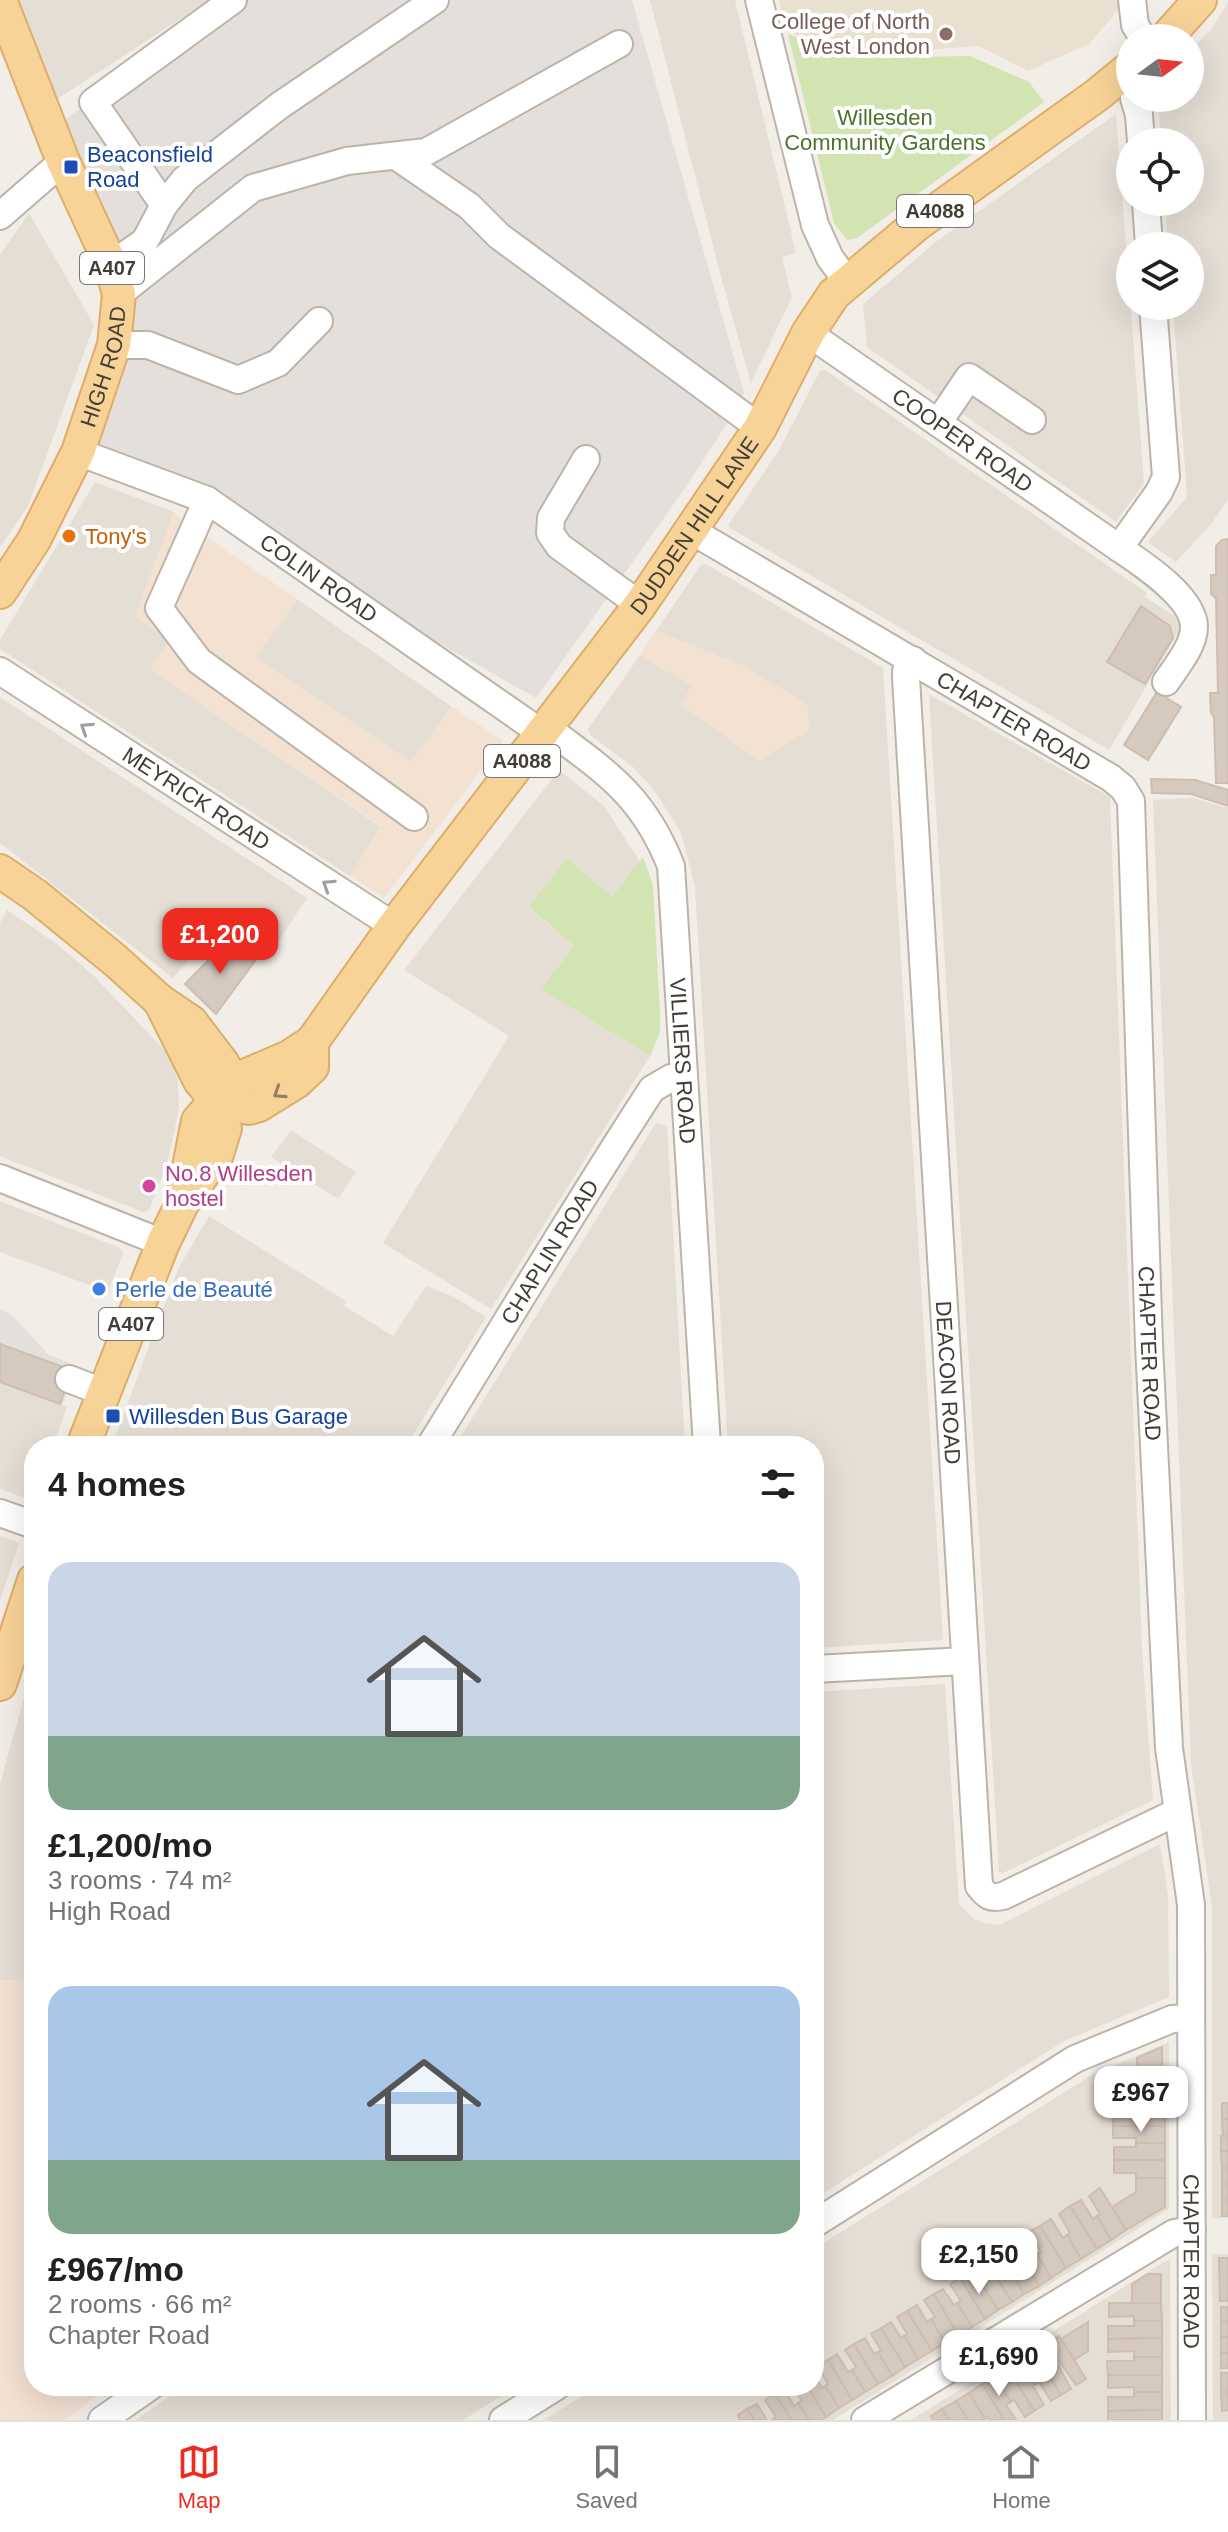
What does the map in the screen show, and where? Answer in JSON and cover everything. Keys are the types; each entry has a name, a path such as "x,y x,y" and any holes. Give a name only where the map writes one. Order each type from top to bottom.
{"main road":[{"name":"A407","path":"0,0 63,161 115,279"},
{"path":"1179,24 1200,0"},
{"name":"DUDDEN HILL LANE","path":"216,1100 249,1108 272,1099 312,1067 312,1042 394,926 545,731 692,531 760,428 808,333 834,294 916,225 1097,95 1116,87"},
{"name":"HIGH ROAD","path":"0,592 34,540 78,452 114,345 115,279"},
{"name":"A407","path":"1,875 116,961 160,1001 200,1081 216,1100 225,1128 217,1154 182,1204 163,1243 87,1436"},
{"path":"0,1684 24,1611"}],"street":[{"path":"164,205 93,102 233,0"},
{"path":"115,279 145,241 164,205 185,179 279,106 435,0"},
{"path":"759,0 815,225 830,258 847,281"},
{"path":"1132,0 1135,24"},
{"path":"115,279 253,188 347,161 426,152 619,44"},
{"path":"396,156 469,206 499,236 760,428"},
{"path":"0,216 63,161"},
{"path":"1119,548 1159,492 1166,477 1154,320"},
{"path":"114,345 148,345 238,380 278,363 319,321"},
{"name":"COOPER ROAD","path":"808,333 1162,578 1189,609 1195,625 1191,640 1166,682"},
{"path":"938,423 969,377 1032,420"},
{"name":"COLIN ROAD","path":"78,452 207,500 545,731"},
{"path":"586,459 551,518 550,533 559,546 640,605"},
{"path":"207,500 159,608 199,661 414,817"},
{"name":"CHAPTER ROAD","path":"692,531 1111,778 1123,788 1131,801 1149,1345 1169,1748 1191,1905 1192,2420"},
{"name":"DEACON ROAD","path":"913,660 906,671 979,1886 987,1896 1003,1896 1177,1812"},
{"name":"MEYRICK ROAD","path":"0,671 394,926"},
{"name":"VILLIERS ROAD","path":"545,731 615,780 640,806 658,833 671,866 706,1436"},
{"name":"CHAPLIN ROAD","path":"436,1436 570,1216 652,1089 671,1078 684,1077"},
{"path":"0,1178 163,1243"},
{"path":"69,1379 103,1392"},
{"path":"0,1513 24,1521"},
{"path":"824,1668 965,1661"},
{"path":"824,2218 1075,2059 1172,2019 1191,2018"},
{"path":"865,2420 1174,2233 1192,2230"},
{"path":"102,2420 137,2396"},
{"path":"503,2420 541,2396"}],"shaded area":[{"path":"18,0 209,0 53,102"},
{"path":"237,0 632,0 744,393 683,491 536,698 95,449 126,349 58,124"},
{"path":"650,0 735,0 796,253 782,257 792,297 751,383 720,273"},
{"name":"College of North West London","path":"779,0 1127,0 1089,44 1028,71 979,46 908,51 851,47 801,37 786,30"},
{"path":"1228,2 1228,499 1212,523 1176,562 1148,542 1187,497 1174,320 1204,320 1204,232 1167,232 1166,216 1204,216 1204,128 1160,128 1159,112 1204,112 1204,36"},
{"path":"1116,114 1116,216 1124,216 1125,232 1116,232 1116,320 1132,320 1144,483 1116,522 867,347 863,304 937,241"},
{"path":"29,213 94,325 28,506 0,547 0,255"},
{"path":"825,370 1147,593 1145,597 1184,622 1109,750 730,528 729,524 779,450 820,371"},
{"path":"95,482 174,512 135,617 171,640 151,670 381,827 350,876 0,649 0,640"},
{"path":"174,512 297,599 257,658 411,762 451,706 503,741 384,898 350,876 381,826 151,670 170,640 135,617"},
{"path":"706,564 883,668 943,1640 824,1647 824,1436 727,1436 695,887 681,832 654,790 633,767 590,735 588,729 640,655 692,686 681,704 743,666 656,631 701,565"},
{"path":"297,599 451,706 411,763 256,658"},
{"path":"656,631 743,666 807,703 810,730 759,761 680,704 692,686 640,655"},
{"path":"929,694 1110,797 1142,1648 1153,1800 1003,1873 999,1872"},
{"path":"0,697 307,898 274,948 241,927 232,938 217,928 173,978 0,843"},
{"path":"559,770 604,806 640,862 612,897 529,908 574,946 541,989 650,1056 491,1309 383,1243 509,1036 404,970"},
{"path":"1192,798 1228,808 1228,2218 1212,2218 1212,1906 1191,1764 1153,800"},
{"path":"7,910 57,944 94,976 171,1057 178,1081 179,1109 167,1164 149,1210 143,1212 0,1156 0,923"},
{"path":"656,1123 667,1125 684,1436 461,1436"},
{"path":"291,1130 356,1172 338,1199 271,1157"},
{"path":"0,1201 120,1248 123,1253 108,1292 0,1252"},
{"path":"209,1216 346,1301 344,1306 393,1336 426,1286 454,1297 486,1317 412,1436 115,1436 178,1269"},
{"name":"Willesden Bus Garage","path":"0,1309 13,1316 49,1355 77,1366 62,1405 0,1382"},
{"path":"0,1382 67,1407 57,1436 24,1436 24,1498 0,1489"},
{"path":"0,1536 19,1543 0,1601"},
{"path":"945,1684 959,1904 983,1923 999,1925 1160,1844 1168,1895 1169,1997 1064,2041 824,2193 824,1691"},
{"path":"24,1698 24,1981 0,1980 0,1784"},
{"path":"0,1980 24,1981 24,2396 97,2396 64,2420 0,2420"},
{"path":"1169,2042 1169,2209 833,2420 544,2420 582,2396 824,2396 824,2243 1090,2076"},
{"path":"1212,2254 1228,2254 1228,2420 1213,2420"},
{"path":"1170,2260 1171,2420 911,2420 1164,2262"},
{"path":"170,2396 501,2396 463,2420 136,2420"}],"green space":[{"name":"Willesden Community Gardens","path":"788,34 856,58 970,56 1029,82 1044,102 857,238 847,240 834,223"},
{"path":"643,857 653,885 660,1014 660,1032 650,1056 541,989 574,946 529,907 567,859 612,897"}],"building":[{"path":"1228,539 1228,783 1216,783 1210,693 1218,693 1216,598 1211,594 1211,575 1216,575 1216,546"},
{"path":"1141,606 1170,626 1173,638 1145,684 1107,662"},
{"path":"1157,692 1181,707 1148,760 1124,745"},
{"path":"1151,779 1195,780 1228,790 1228,806 1191,794 1152,793"},
{"path":"228,940 255,961 216,1014 185,984"},
{"name":"Willesden Bus Garage","path":"0,1344 72,1370 60,1404 0,1382"},
{"path":"1162,2047 1162,2109 1137,2109 1137,2058"},
{"path":"1113,2068 1132,2068 1132,2096 1105,2096 1105,2073"},
{"path":"1222,2103 1228,2103 1228,2119 1222,2119"},
{"path":"1135,2109 1165,2109 1165,2126 1113,2126 1113,2112 1135,2112"},
{"path":"1222,2119 1228,2119 1228,2136 1223,2136"},
{"path":"1113,2126 1165,2126 1165,2143 1136,2143 1136,2138 1113,2138"},
{"path":"1221,2136 1228,2136 1228,2151 1221,2151"},
{"path":"1136,2143 1165,2143 1165,2160 1114,2160 1114,2147 1136,2147"},
{"path":"1221,2151 1228,2151 1228,2168 1222,2168"},
{"path":"1114,2160 1165,2160 1165,2178 1136,2178 1136,2173 1114,2173"},
{"path":"1222,2168 1228,2168 1228,2184 1222,2184"},
{"path":"1136,2178 1165,2178 1165,2207 1126,2230 1112,2207 1136,2192"},
{"path":"1222,2184 1228,2184 1228,2200 1222,2200"},
{"path":"1100,2188 1126,2230 1111,2240 1089,2196"},
{"path":"1081,2200 1093,2219 1097,2216 1111,2240 1097,2249 1070,2206"},
{"path":"1222,2200 1228,2200 1228,2216 1222,2216"},
{"path":"1070,2206 1097,2249 1081,2259 1059,2214"},
{"path":"1051,2219 1063,2238 1067,2235 1081,2259 1066,2268 1040,2226"},
{"path":"1040,2226 1066,2268 1051,2278 1029,2232"},
{"path":"1022,2239 1033,2256 1037,2254 1051,2278 1039,2286 1013,2244"},
{"path":"1013,2244 1039,2286 1024,2294 1010,2271 1014,2269 1002,2251"},
{"path":"995,2256 1006,2274 1010,2271 1024,2294 1012,2302 986,2261"},
{"path":"1219,2258 1228,2258 1228,2301 1220,2301"},
{"path":"986,2261 1012,2302 998,2310 984,2287 987,2285 977,2267"},
{"path":"970,2272 998,2310 985,2319 960,2278"},
{"path":"1148,2274 1161,2274 1161,2303 1132,2303 1132,2284"},
{"path":"960,2278 985,2319 972,2327 957,2303 961,2301 950,2284"},
{"path":"943,2289 954,2305 957,2303 972,2327 958,2335 934,2294"},
{"path":"934,2294 958,2335 945,2343 931,2319 935,2317 924,2300"},
{"path":"1109,2303 1161,2303 1162,2321 1134,2321 1134,2316 1109,2317"},
{"path":"917,2305 927,2322 931,2319 945,2343 932,2351 907,2311"},
{"path":"1221,2307 1228,2307 1228,2322 1221,2322"},
{"path":"907,2311 932,2351 918,2359 897,2317"},
{"path":"1134,2321 1162,2321 1162,2338 1108,2339 1108,2326 1134,2326"},
{"path":"891,2322 918,2359 905,2367 881,2328"},
{"path":"1088,2322 1088,2351 1074,2360 1061,2339"},
{"path":"1221,2322 1228,2322 1228,2337 1221,2337"},
{"path":"881,2328 905,2367 892,2376 871,2334"},
{"path":"1059,2336 1086,2379 1076,2385 1047,2344"},
{"path":"1221,2337 1228,2337 1228,2353 1221,2353"},
{"path":"865,2338 874,2354 878,2352 892,2376 878,2384 854,2344"},
{"path":"1162,2338 1162,2357 1134,2357 1134,2351 1108,2352 1108,2339"},
{"path":"854,2344 878,2384 865,2392 852,2370 856,2367 845,2350"},
{"path":"1047,2344 1071,2389 1061,2395 1033,2352"},
{"path":"1033,2352 1061,2395 1051,2401 1021,2360"},
{"path":"1221,2353 1228,2353 1228,2368 1221,2368"},
{"path":"837,2354 848,2372 852,2370 865,2392 852,2400 828,2360"},
{"path":"1134,2357 1162,2357 1162,2375 1108,2375 1107,2361 1134,2361"},
{"path":"828,2360 852,2400 839,2408 825,2386 828,2384 824,2377 824,2362"},
{"path":"1021,2360 1036,2384 1033,2386 1044,2405 1034,2411 1008,2368"},
{"path":"1008,2368 1034,2411 1025,2417 1014,2400 1011,2402 995,2376"},
{"path":"1221,2373 1228,2373 1228,2392 1221,2392"},
{"path":"1108,2375 1162,2375 1162,2392 1134,2392 1134,2387 1108,2388"},
{"path":"995,2376 1011,2402 1006,2405 1016,2420 1004,2420 982,2384"},
{"path":"982,2384 1004,2420 985,2419 969,2393"},
{"path":"825,2386 839,2408 826,2417 813,2396 824,2396"},
{"path":"1134,2392 1162,2392 1162,2410 1108,2411 1108,2397 1134,2397"},
{"path":"1221,2392 1228,2392 1228,2410 1222,2411"},
{"path":"969,2393 984,2420 968,2420 956,2401"},
{"path":"776,2396 788,2396 794,2406 798,2403 809,2420 791,2420"},
{"path":"776,2396 791,2420 772,2420 776,2417 765,2400"},
{"path":"799,2396 813,2396 826,2417 809,2420 798,2403 802,2401"},
{"path":"956,2401 968,2420 949,2420 942,2409"},
{"path":"757,2404 767,2420 754,2420 747,2409"},
{"path":"747,2409 754,2420 740,2420 738,2415"},
{"path":"942,2409 949,2420 933,2420 931,2416"},
{"path":"1162,2410 1162,2420 1108,2420 1108,2411"}],"place":[{"name":"College of North West London","path":"946,34"},
{"name":"Beaconsfield Road","path":"71,167"},
{"name":"Tony's","path":"69,536"},
{"name":"No.8 Willesden hostel","path":"149,1186"},
{"name":"Perle de Beauté","path":"99,1289"},
{"name":"Willesden Bus Garage","path":"113,1416"}]}
